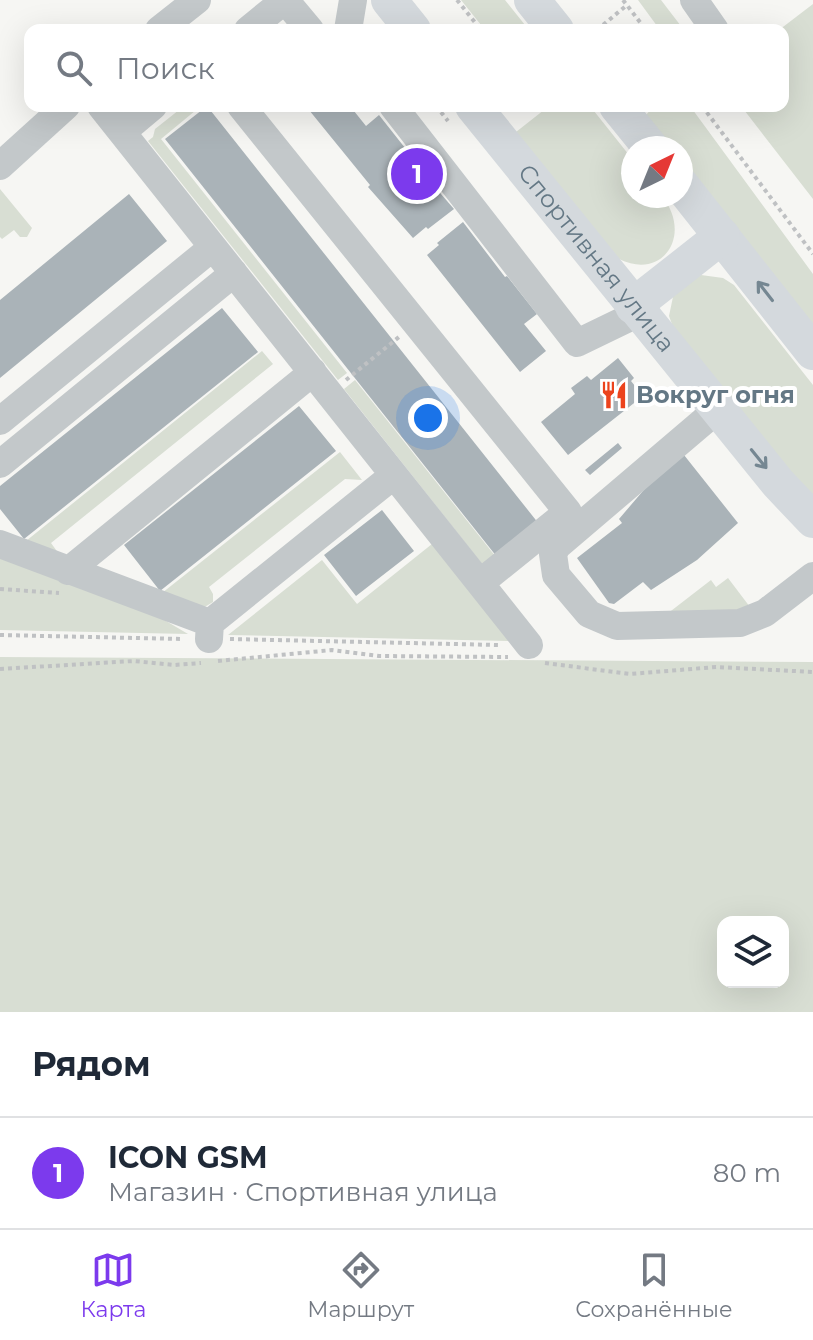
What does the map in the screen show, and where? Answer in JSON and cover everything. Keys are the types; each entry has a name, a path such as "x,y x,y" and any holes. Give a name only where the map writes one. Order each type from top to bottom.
{"main road":[{"path":"389,0 408,24"},
{"path":"532,0 551,24"},
{"name":"Спортивная улица","path":"478,112 778,483 813,520"},
{"path":"630,112 644,136"},
{"path":"693,200 813,352"},
{"path":"636,309 722,236"}],"lane":[{"path":"167,24 197,0"},
{"path":"255,24 285,0 305,24"},
{"path":"349,24 353,0"},
{"path":"694,0 711,24"},
{"path":"0,166 59,112"},
{"path":"106,112 480,583 529,655"},
{"path":"122,132 146,112"},
{"path":"246,112 568,512 480,583"},
{"path":"398,112 577,343 636,309"},
{"path":"0,421 213,247"},
{"path":"0,464 234,273"},
{"path":"68,571 321,383"},
{"path":"718,409 557,546 553,554 556,575 589,614 617,626 740,623 765,613 813,576"},
{"path":"0,544 209,631 394,475"}],"path":[{"path":"457,0 476,24"},
{"path":"603,24 625,2 642,24"},
{"path":"706,112 813,254"},
{"path":"321,383 405,332"},
{"path":"0,635 209,631 529,655 630,674 716,667 813,672"},
{"path":"0,669 134,661 174,665 332,650 379,656 529,655"}],"shaded area":[{"path":"461,0 505,0 524,24 480,24"},
{"path":"638,0 661,0 679,24 656,24"},
{"path":"813,4 813,199 746,112 789,112 787,24"},
{"path":"176,112 194,112 161,139 347,373 338,380 148,141 155,129"},
{"path":"541,112 595,112 621,145 621,208 669,208 671,211 675,225 674,239 660,259 649,264 635,264 619,259 516,132"},
{"path":"649,112 694,112 813,274 813,330 693,181 693,136 659,136 645,116"},
{"path":"0,189 32,228 27,237 20,237 14,230 2,239 0,237"},
{"path":"701,275 723,278 734,285 813,385 813,500 673,327 669,316 674,292"},
{"path":"262,351 273,364 51,543 59,554 26,541"},
{"path":"355,380 496,557 482,564 344,389"},
{"path":"340,452 362,480 345,479 209,587 213,602 203,608 162,593"},
{"path":"432,544 509,641 228,635 322,560 357,604"},
{"path":"0,557 161,618 188,634 0,630"},
{"path":"728,578 750,607 743,613 667,614 711,580 716,587"},
{"path":"0,657 813,662 813,1012 0,1012"}],"building":[{"path":"199,112 212,112 539,524 497,557 165,139"},
{"path":"311,112 355,112 366,126 379,115 409,153 407,155 454,209 413,238 368,187 370,185"},
{"path":"129,194 167,241 0,378 0,300"},
{"path":"463,222 537,314 524,324 546,351 520,372 427,255"},
{"path":"222,308 258,352 24,539 0,509 0,486"},
{"path":"618,358 643,396 568,455 541,422 575,394 571,388 587,376 591,380"},
{"path":"299,406 336,451 160,591 124,545"},
{"path":"618,443 622,448 590,475 585,470"},
{"path":"684,455 738,523 697,560 651,590 643,582 614,604 609,603 577,558 622,523 619,519 654,478"},
{"path":"382,510 414,551 356,596 324,555"}],"place":[{"name":"ICON GSM","path":"417,174"},
{"name":"Вокруг огня","path":"614,395"}]}
